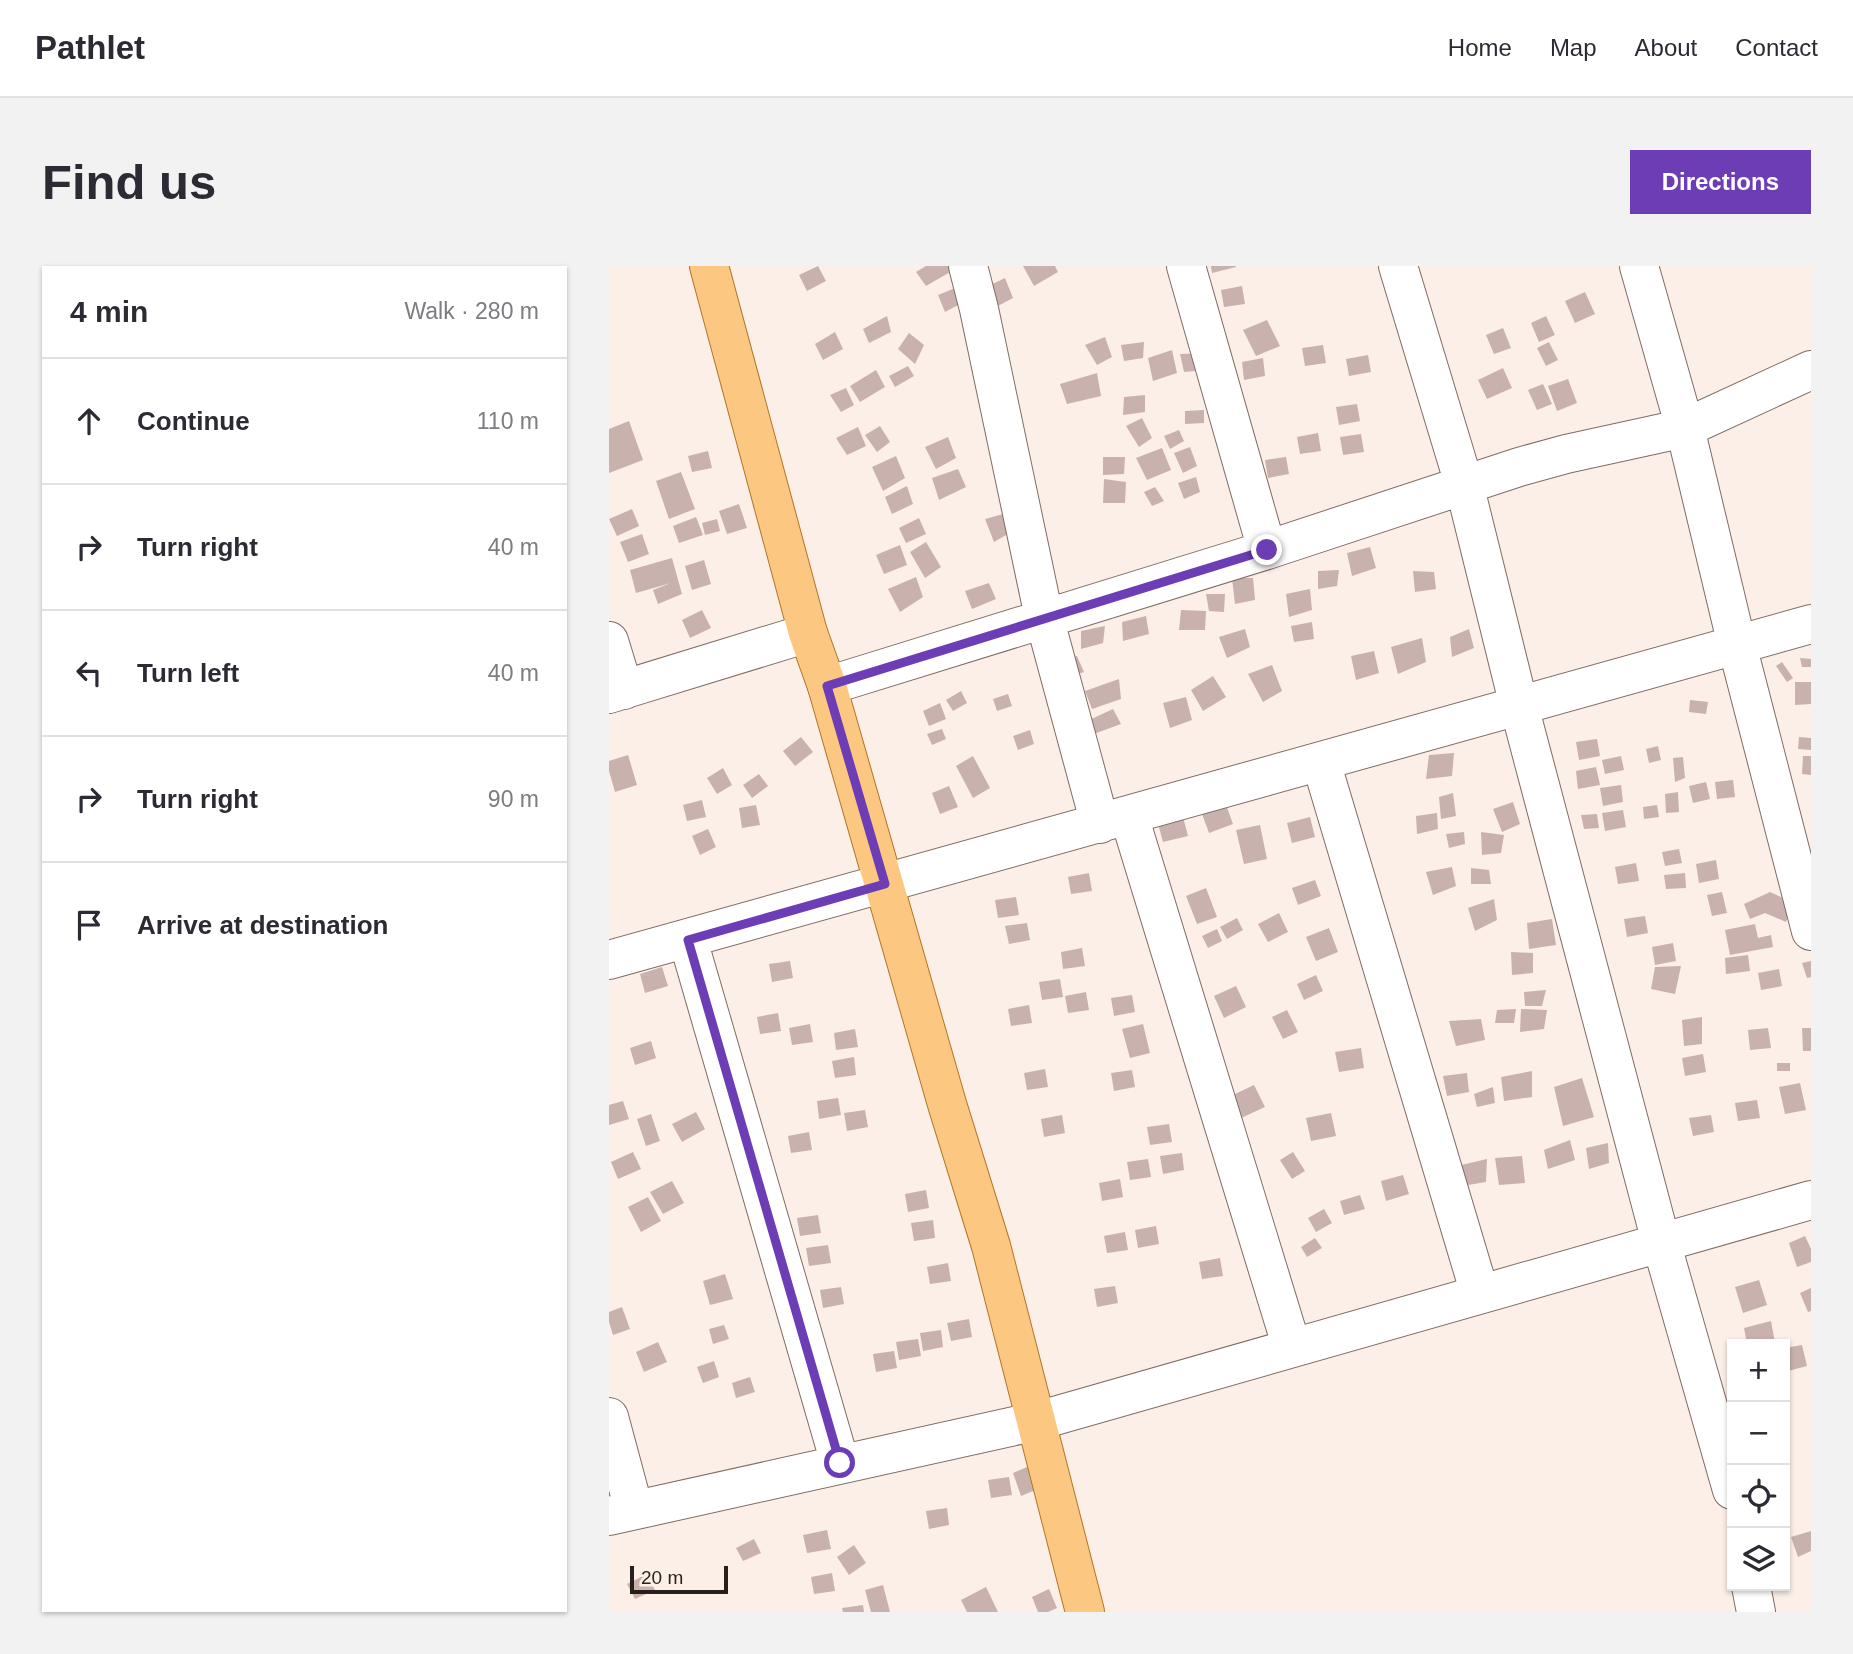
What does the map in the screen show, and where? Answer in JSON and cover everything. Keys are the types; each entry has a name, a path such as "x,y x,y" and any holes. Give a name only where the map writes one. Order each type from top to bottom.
{"main road":[{"path":"709,266 808,634 827,686 947,1104 991,1247 1038,1421 1085,1612"}],"street":[{"path":"968,266 1044,617 1292,1348"},
{"path":"1186,266 1267,550"},
{"path":"1398,266 1464,484 1519,706 1661,1242 1727,1473"},
{"path":"1639,266 1685,428 1737,645 1811,932"},
{"path":"827,686 1267,550 1464,484 1566,454 1685,428 1811,370"},
{"path":"609,960 1811,624"},
{"path":"609,641 616,692 808,634"},
{"path":"1321,762 1480,1294"},
{"path":"688,940 840,1463"},
{"path":"609,1417 621,1513 1038,1421 1811,1200"},
{"path":"1752,1591 1756,1612"}],"building":[{"path":"818,266 826,281 807,291 799,275"},
{"path":"926,266 949,266 952,271 926,286 916,272"},
{"path":"1023,266 1055,266 1058,272 1034,286"},
{"path":"1211,266 1236,266 1236,267 1212,273"},
{"path":"1005,278 1013,298 994,308 980,290"},
{"path":"960,286 966,301 945,312 938,295"},
{"path":"1242,286 1245,304 1224,307 1221,290"},
{"path":"1585,292 1595,314 1575,323 1565,301"},
{"path":"887,316 891,332 869,343 863,329"},
{"path":"1546,316 1555,335 1539,342 1531,323"},
{"path":"1267,320 1280,346 1256,356 1243,330"},
{"path":"1503,328 1511,348 1494,354 1486,335"},
{"path":"835,332 843,349 823,360 815,344"},
{"path":"909,333 924,345 915,364 898,349"},
{"path":"1105,337 1112,357 1097,365 1085,345"},
{"path":"1144,342 1143,358 1124,361 1121,345"},
{"path":"1549,342 1558,360 1546,366 1537,348"},
{"path":"1323,345 1326,363 1305,366 1302,348"},
{"path":"1172,350 1177,373 1153,381 1148,358"},
{"path":"1205,353 1206,370 1184,372 1180,354"},
{"path":"1368,355 1371,372 1349,376 1346,359"},
{"path":"1263,358 1265,376 1244,380 1242,362"},
{"path":"908,366 914,376 895,387 889,376"},
{"path":"1503,368 1512,388 1487,399 1478,380"},
{"path":"876,370 885,387 860,402 850,386"},
{"path":"1097,373 1101,396 1067,404 1060,384"},
{"path":"1568,379 1577,403 1557,411 1548,386"},
{"path":"1543,384 1552,404 1537,410 1528,390"},
{"path":"846,388 854,405 841,412 830,395"},
{"path":"1145,395 1145,412 1123,415 1124,397"},
{"path":"1357,404 1360,421 1339,425 1336,407"},
{"path":"1204,410 1204,423 1185,424 1185,411"},
{"path":"1142,418 1152,438 1139,447 1126,426"},
{"path":"629,421 643,460 609,473 609,429"},
{"path":"880,426 890,442 877,452 865,435"},
{"path":"858,427 866,446 847,455 836,438"},
{"path":"1179,430 1184,441 1170,449 1164,436"},
{"path":"1318,433 1321,451 1300,454 1297,437"},
{"path":"1361,434 1364,452 1343,455 1340,437"},
{"path":"948,437 956,458 936,469 925,447"},
{"path":"1190,447 1197,466 1183,473 1174,453"},
{"path":"1162,448 1171,470 1147,480 1136,458"},
{"path":"708,451 712,468 692,472 688,456"},
{"path":"896,456 905,478 883,491 872,467"},
{"path":"1103,457 1125,457 1124,474 1103,475"},
{"path":"1286,457 1289,474 1268,478 1265,460"},
{"path":"958,469 966,487 939,500 932,478"},
{"path":"681,472 695,509 669,519 656,481"},
{"path":"1196,477 1200,492 1184,499 1178,483"},
{"path":"1104,479 1126,482 1125,503 1103,503"},
{"path":"907,486 913,504 892,514 885,497"},
{"path":"1155,487 1164,501 1152,506 1144,492"},
{"path":"739,504 747,528 727,534 719,511"},
{"path":"632,509 639,526 617,536 609,519"},
{"path":"1003,514 1008,534 994,542 985,519"},
{"path":"696,517 703,535 679,543 673,526"},
{"path":"919,518 926,534 906,543 899,528"},
{"path":"717,519 720,531 705,535 702,523"},
{"path":"642,534 649,554 628,562 620,542"},
{"path":"926,542 941,567 925,578 910,552"},
{"path":"900,545 907,565 884,574 876,555"},
{"path":"1370,547 1376,568 1352,576 1347,553"},
{"path":"672,558 682,594 658,604 653,590 671,583 636,593 630,570"},
{"path":"704,560 711,584 692,590 685,566"},
{"path":"1339,570 1337,586 1318,589 1318,571"},
{"path":"1413,571 1434,572 1436,589 1415,592"},
{"path":"916,577 923,597 900,612 888,589"},
{"path":"1232,578 1253,578 1255,600 1235,604"},
{"path":"989,583 996,599 972,609 965,591"},
{"path":"1310,589 1312,610 1289,617 1286,594"},
{"path":"1206,594 1225,594 1224,612 1209,611"},
{"path":"702,610 711,628 690,638 682,620"},
{"path":"1181,610 1206,611 1205,630 1179,630"},
{"path":"1146,616 1149,634 1123,641 1122,622"},
{"path":"1312,622 1314,639 1294,642 1291,626"},
{"path":"1105,626 1103,643 1081,649 1081,631"},
{"path":"1245,629 1250,647 1227,658 1219,637"},
{"path":"1469,629 1474,648 1452,657 1450,637"},
{"path":"1422,638 1426,662 1398,674 1391,647"},
{"path":"1374,651 1379,673 1356,680 1351,656"},
{"path":"1077,656 1084,672 1066,678 1060,660"},
{"path":"1800,658 1811,659 1811,667 1802,667"},
{"path":"1782,662 1793,678 1787,682 1776,666"},
{"path":"1272,665 1282,691 1263,702 1248,674"},
{"path":"1213,676 1226,697 1203,711 1191,690"},
{"path":"1119,679 1121,699 1092,709 1085,691"},
{"path":"1795,682 1811,682 1811,704 1795,705"},
{"path":"961,691 967,703 953,711 946,700"},
{"path":"1008,694 1012,706 997,711 993,699"},
{"path":"1186,697 1192,720 1170,728 1163,703"},
{"path":"1690,700 1708,702 1706,714 1689,712"},
{"path":"940,703 946,719 929,726 923,711"},
{"path":"1113,709 1121,724 1091,735 1087,721"},
{"path":"942,729 946,739 932,745 927,734"},
{"path":"1030,730 1034,744 1018,750 1013,736"},
{"path":"801,737 813,752 795,766 783,751"},
{"path":"1799,737 1811,738 1811,750 1798,749"},
{"path":"1597,739 1600,756 1579,760 1576,742"},
{"path":"1658,746 1661,760 1649,763 1646,749"},
{"path":"1454,753 1452,776 1426,779 1429,755"},
{"path":"628,755 637,785 615,792 609,761"},
{"path":"973,756 990,788 973,798 956,766"},
{"path":"1621,756 1624,770 1605,774 1602,760"},
{"path":"1803,756 1811,756 1811,775 1802,774"},
{"path":"1683,757 1685,778 1675,782 1673,758"},
{"path":"1596,767 1600,785 1578,789 1576,771"},
{"path":"723,768 732,785 717,794 707,778"},
{"path":"759,774 768,786 752,798 743,785"},
{"path":"1733,780 1735,797 1717,799 1715,782"},
{"path":"1706,782 1710,799 1693,803 1689,786"},
{"path":"1621,785 1623,802 1603,806 1600,788"},
{"path":"949,786 958,807 940,814 932,793"},
{"path":"1678,792 1679,812 1666,813 1665,794"},
{"path":"1453,793 1456,816 1441,819 1439,797"},
{"path":"702,800 706,817 687,821 683,805"},
{"path":"1225,802 1233,824 1209,833 1201,811"},
{"path":"1513,802 1520,824 1502,832 1493,809"},
{"path":"756,805 760,825 742,828 739,808"},
{"path":"1657,805 1659,817 1644,819 1643,807"},
{"path":"1623,810 1626,827 1605,831 1602,813"},
{"path":"1182,813 1188,836 1163,842 1157,820"},
{"path":"1437,813 1438,829 1417,834 1416,816"},
{"path":"1597,814 1599,828 1584,829 1581,815"},
{"path":"1310,817 1315,837 1292,843 1287,823"},
{"path":"1260,825 1267,859 1244,864 1236,830"},
{"path":"708,829 716,847 700,855 692,836"},
{"path":"1464,832 1465,844 1449,848 1446,834"},
{"path":"1481,832 1504,835 1501,853 1482,855"},
{"path":"1679,849 1682,863 1665,866 1662,852"},
{"path":"1716,860 1719,879 1699,883 1696,864"},
{"path":"1636,863 1639,881 1618,884 1615,867"},
{"path":"1452,867 1456,886 1433,895 1426,872"},
{"path":"1471,868 1489,870 1491,884 1471,884"},
{"path":"1089,873 1092,891 1071,894 1068,877"},
{"path":"1685,873 1686,888 1666,889 1664,875"},
{"path":"1315,880 1321,896 1298,905 1292,888"},
{"path":"1206,888 1217,917 1197,924 1186,896"},
{"path":"1722,892 1727,913 1712,916 1707,895"},
{"path":"1770,892 1794,903 1786,922 1765,913 1750,919 1744,904"},
{"path":"1016,897 1019,915 998,918 995,900"},
{"path":"1494,899 1497,920 1475,931 1468,908"},
{"path":"1279,913 1288,932 1268,942 1258,924"},
{"path":"1645,916 1648,933 1627,937 1624,919"},
{"path":"1237,918 1243,930 1227,939 1220,927"},
{"path":"1552,919 1556,945 1529,949 1527,923"},
{"path":"1027,923 1030,940 1009,944 1005,926"},
{"path":"1755,924 1758,938 1771,935 1773,947 1730,955 1725,930"},
{"path":"1329,928 1338,952 1316,961 1306,937"},
{"path":"1217,929 1222,941 1208,948 1202,936"},
{"path":"1673,943 1676,961 1655,965 1652,947"},
{"path":"1082,948 1085,966 1063,969 1061,952"},
{"path":"1511,952 1533,953 1533,973 1512,975"},
{"path":"1748,955 1750,971 1726,974 1725,958"},
{"path":"790,961 793,978 772,982 769,964"},
{"path":"1811,961 1811,977 1807,978 1802,963"},
{"path":"1681,966 1675,994 1651,989 1655,967"},
{"path":"662,967 668,986 645,993 640,974"},
{"path":"1779,969 1782,986 1761,990 1758,973"},
{"path":"1316,975 1323,991 1304,1000 1297,984"},
{"path":"1060,979 1063,997 1042,1000 1039,982"},
{"path":"1236,986 1246,1007 1224,1018 1214,996"},
{"path":"1546,990 1542,1006 1525,1006 1524,992"},
{"path":"1086,992 1089,1010 1068,1013 1065,996"},
{"path":"1132,995 1135,1012 1114,1016 1111,998"},
{"path":"1029,1005 1032,1023 1011,1026 1008,1009"},
{"path":"1516,1009 1514,1023 1495,1023 1497,1010"},
{"path":"1521,1009 1547,1010 1544,1029 1520,1032"},
{"path":"1287,1010 1298,1032 1283,1039 1272,1017"},
{"path":"778,1013 781,1031 760,1034 757,1017"},
{"path":"1702,1017 1702,1044 1684,1046 1682,1020"},
{"path":"1481,1019 1485,1040 1456,1046 1449,1021"},
{"path":"810,1024 813,1042 792,1045 789,1028"},
{"path":"1143,1024 1150,1053 1130,1058 1122,1029"},
{"path":"1768,1028 1771,1048 1750,1050 1748,1030"},
{"path":"1802,1028 1811,1028 1811,1051 1803,1051"},
{"path":"855,1029 858,1047 836,1050 834,1033"},
{"path":"651,1041 656,1058 635,1065 630,1048"},
{"path":"1361,1048 1364,1068 1339,1072 1335,1052"},
{"path":"1703,1054 1706,1072 1685,1076 1682,1058"},
{"path":"854,1057 856,1075 835,1078 832,1061"},
{"path":"1777,1063 1790,1063 1790,1071 1777,1071"},
{"path":"1045,1069 1048,1087 1027,1090 1024,1073"},
{"path":"1132,1070 1135,1087 1114,1091 1111,1073"},
{"path":"1532,1071 1532,1097 1504,1101 1501,1077"},
{"path":"1467,1073 1469,1092 1447,1096 1443,1076"},
{"path":"1582,1078 1594,1117 1563,1126 1554,1087"},
{"path":"1800,1083 1806,1110 1785,1114 1779,1087"},
{"path":"1254,1085 1265,1107 1241,1118 1231,1096"},
{"path":"1493,1087 1495,1103 1477,1107 1474,1094"},
{"path":"838,1098 841,1115 819,1119 817,1101"},
{"path":"1757,1100 1760,1118 1738,1121 1735,1103"},
{"path":"623,1101 629,1119 609,1125 609,1105"},
{"path":"865,1110 868,1127 847,1131 844,1113"},
{"path":"696,1112 705,1129 682,1142 672,1124"},
{"path":"1331,1113 1336,1136 1311,1141 1306,1118"},
{"path":"651,1114 660,1141 646,1146 637,1119"},
{"path":"1062,1115 1065,1133 1044,1137 1041,1119"},
{"path":"1711,1115 1714,1132 1693,1136 1689,1118"},
{"path":"1169,1124 1172,1142 1150,1145 1147,1127"},
{"path":"809,1132 812,1150 791,1153 788,1136"},
{"path":"1570,1140 1575,1160 1548,1169 1544,1150"},
{"path":"1608,1143 1609,1163 1589,1169 1586,1148"},
{"path":"633,1152 641,1169 618,1179 611,1162"},
{"path":"1293,1152 1305,1171 1292,1179 1280,1160"},
{"path":"1182,1153 1184,1170 1163,1174 1160,1156"},
{"path":"1522,1156 1525,1183 1499,1185 1495,1158"},
{"path":"1148,1159 1151,1177 1130,1180 1127,1162"},
{"path":"1487,1159 1486,1182 1462,1186 1457,1166"},
{"path":"1403,1175 1409,1194 1386,1201 1381,1181"},
{"path":"1120,1179 1123,1197 1102,1201 1099,1183"},
{"path":"672,1181 684,1203 663,1214 650,1192"},
{"path":"926,1190 929,1208 908,1212 905,1194"},
{"path":"1360,1195 1365,1209 1344,1215 1340,1201"},
{"path":"648,1197 661,1221 641,1232 628,1207"},
{"path":"1324,1209 1332,1223 1316,1232 1308,1218"},
{"path":"818,1215 821,1233 800,1236 797,1218"},
{"path":"933,1220 935,1238 914,1241 911,1223"},
{"path":"1156,1226 1159,1244 1138,1248 1135,1230"},
{"path":"1125,1232 1128,1250 1107,1253 1104,1236"},
{"path":"1805,1236 1811,1249 1811,1262 1797,1267 1789,1243"},
{"path":"1315,1238 1322,1248 1307,1257 1301,1247"},
{"path":"828,1245 831,1263 809,1266 806,1248"},
{"path":"1220,1258 1223,1276 1202,1279 1199,1262"},
{"path":"948,1263 951,1281 930,1284 927,1267"},
{"path":"725,1274 733,1299 710,1305 703,1281"},
{"path":"1759,1280 1767,1305 1743,1313 1735,1287"},
{"path":"1115,1286 1118,1303 1097,1307 1094,1289"},
{"path":"841,1287 844,1304 823,1308 820,1290"},
{"path":"1811,1288 1811,1311 1808,1312 1800,1293"},
{"path":"622,1307 630,1329 613,1335 609,1312"},
{"path":"969,1319 972,1337 951,1341 947,1323"},
{"path":"1771,1321 1774,1339 1746,1339 1744,1328"},
{"path":"724,1325 729,1339 713,1344 709,1329"},
{"path":"941,1330 943,1347 923,1351 920,1333"},
{"path":"918,1339 921,1356 899,1360 896,1342"},
{"path":"658,1342 667,1362 644,1372 636,1352"},
{"path":"1802,1345 1807,1366 1790,1370 1790,1347"},
{"path":"894,1351 897,1368 876,1372 873,1354"},
{"path":"714,1361 719,1377 703,1383 697,1367"},
{"path":"750,1377 755,1392 736,1398 732,1383"},
{"path":"1034,1464 1043,1487 1021,1496 1013,1473"},
{"path":"1009,1477 1012,1495 991,1498 988,1480"},
{"path":"947,1508 949,1525 929,1529 926,1511"},
{"path":"827,1530 831,1549 807,1553 803,1535"},
{"path":"1811,1531 1811,1551 1798,1557 1791,1537"},
{"path":"754,1539 761,1553 743,1561 736,1548"},
{"path":"854,1545 866,1563 849,1575 837,1557"},
{"path":"832,1573 835,1591 814,1594 811,1577"},
{"path":"647,1574 655,1590 635,1599 627,1584"},
{"path":"883,1585 890,1612 871,1612 865,1590"},
{"path":"986,1587 998,1612 967,1612 961,1600"},
{"path":"1049,1589 1057,1608 1038,1612 1032,1597"},
{"path":"863,1605 864,1612 843,1612 842,1608"}],"route":[{"path":"840,1463 688,940 885,884 827,686 1267,550"}]}
